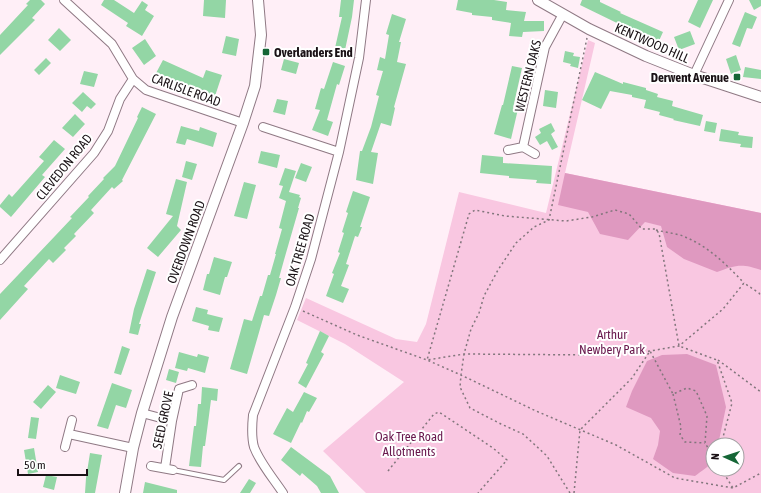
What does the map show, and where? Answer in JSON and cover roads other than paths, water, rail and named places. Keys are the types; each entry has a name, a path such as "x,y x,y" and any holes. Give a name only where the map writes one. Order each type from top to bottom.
{"street":[{"name":"CARLISLE ROAD","path":"64,0 112,44 133,79 146,90 243,122"},
{"name":"OVERDOWN ROAD","path":"125,493 133,448 142,413 172,317 255,86 261,35 258,0"},
{"name":"OAK TREE ROAD","path":"283,493 266,469 254,446 252,430 253,415 295,307 311,259 338,152 359,58 366,0"},
{"name":"KENTWOOD HILL","path":"538,0 589,29 646,56 694,75 761,97"},
{"path":"694,75 729,0"},
{"name":"WESTERN OAKS","path":"523,147 545,47 563,14"},
{"name":"CLEVEDON ROAD","path":"0,260 94,153 108,131 120,99 133,79"},
{"path":"263,127 338,152"},
{"path":"508,150 523,147 535,154"},
{"name":"SEED GROVE","path":"151,466 169,469 172,421 179,389 192,385"},
{"path":"142,413 172,421"},
{"path":"66,448 72,420"},
{"path":"69,434 133,448"}],"lane":[{"path":"169,469 224,480 239,466"}],"place":[{"name":"Overlanders End","path":"266,52"},
{"name":"Derwent Avenue","path":"737,77"}],"park label":[{"name":"Arthur Newbery Park","path":"612,342"},
{"name":"Oak Tree Road Allotments","path":"409,444"}]}
